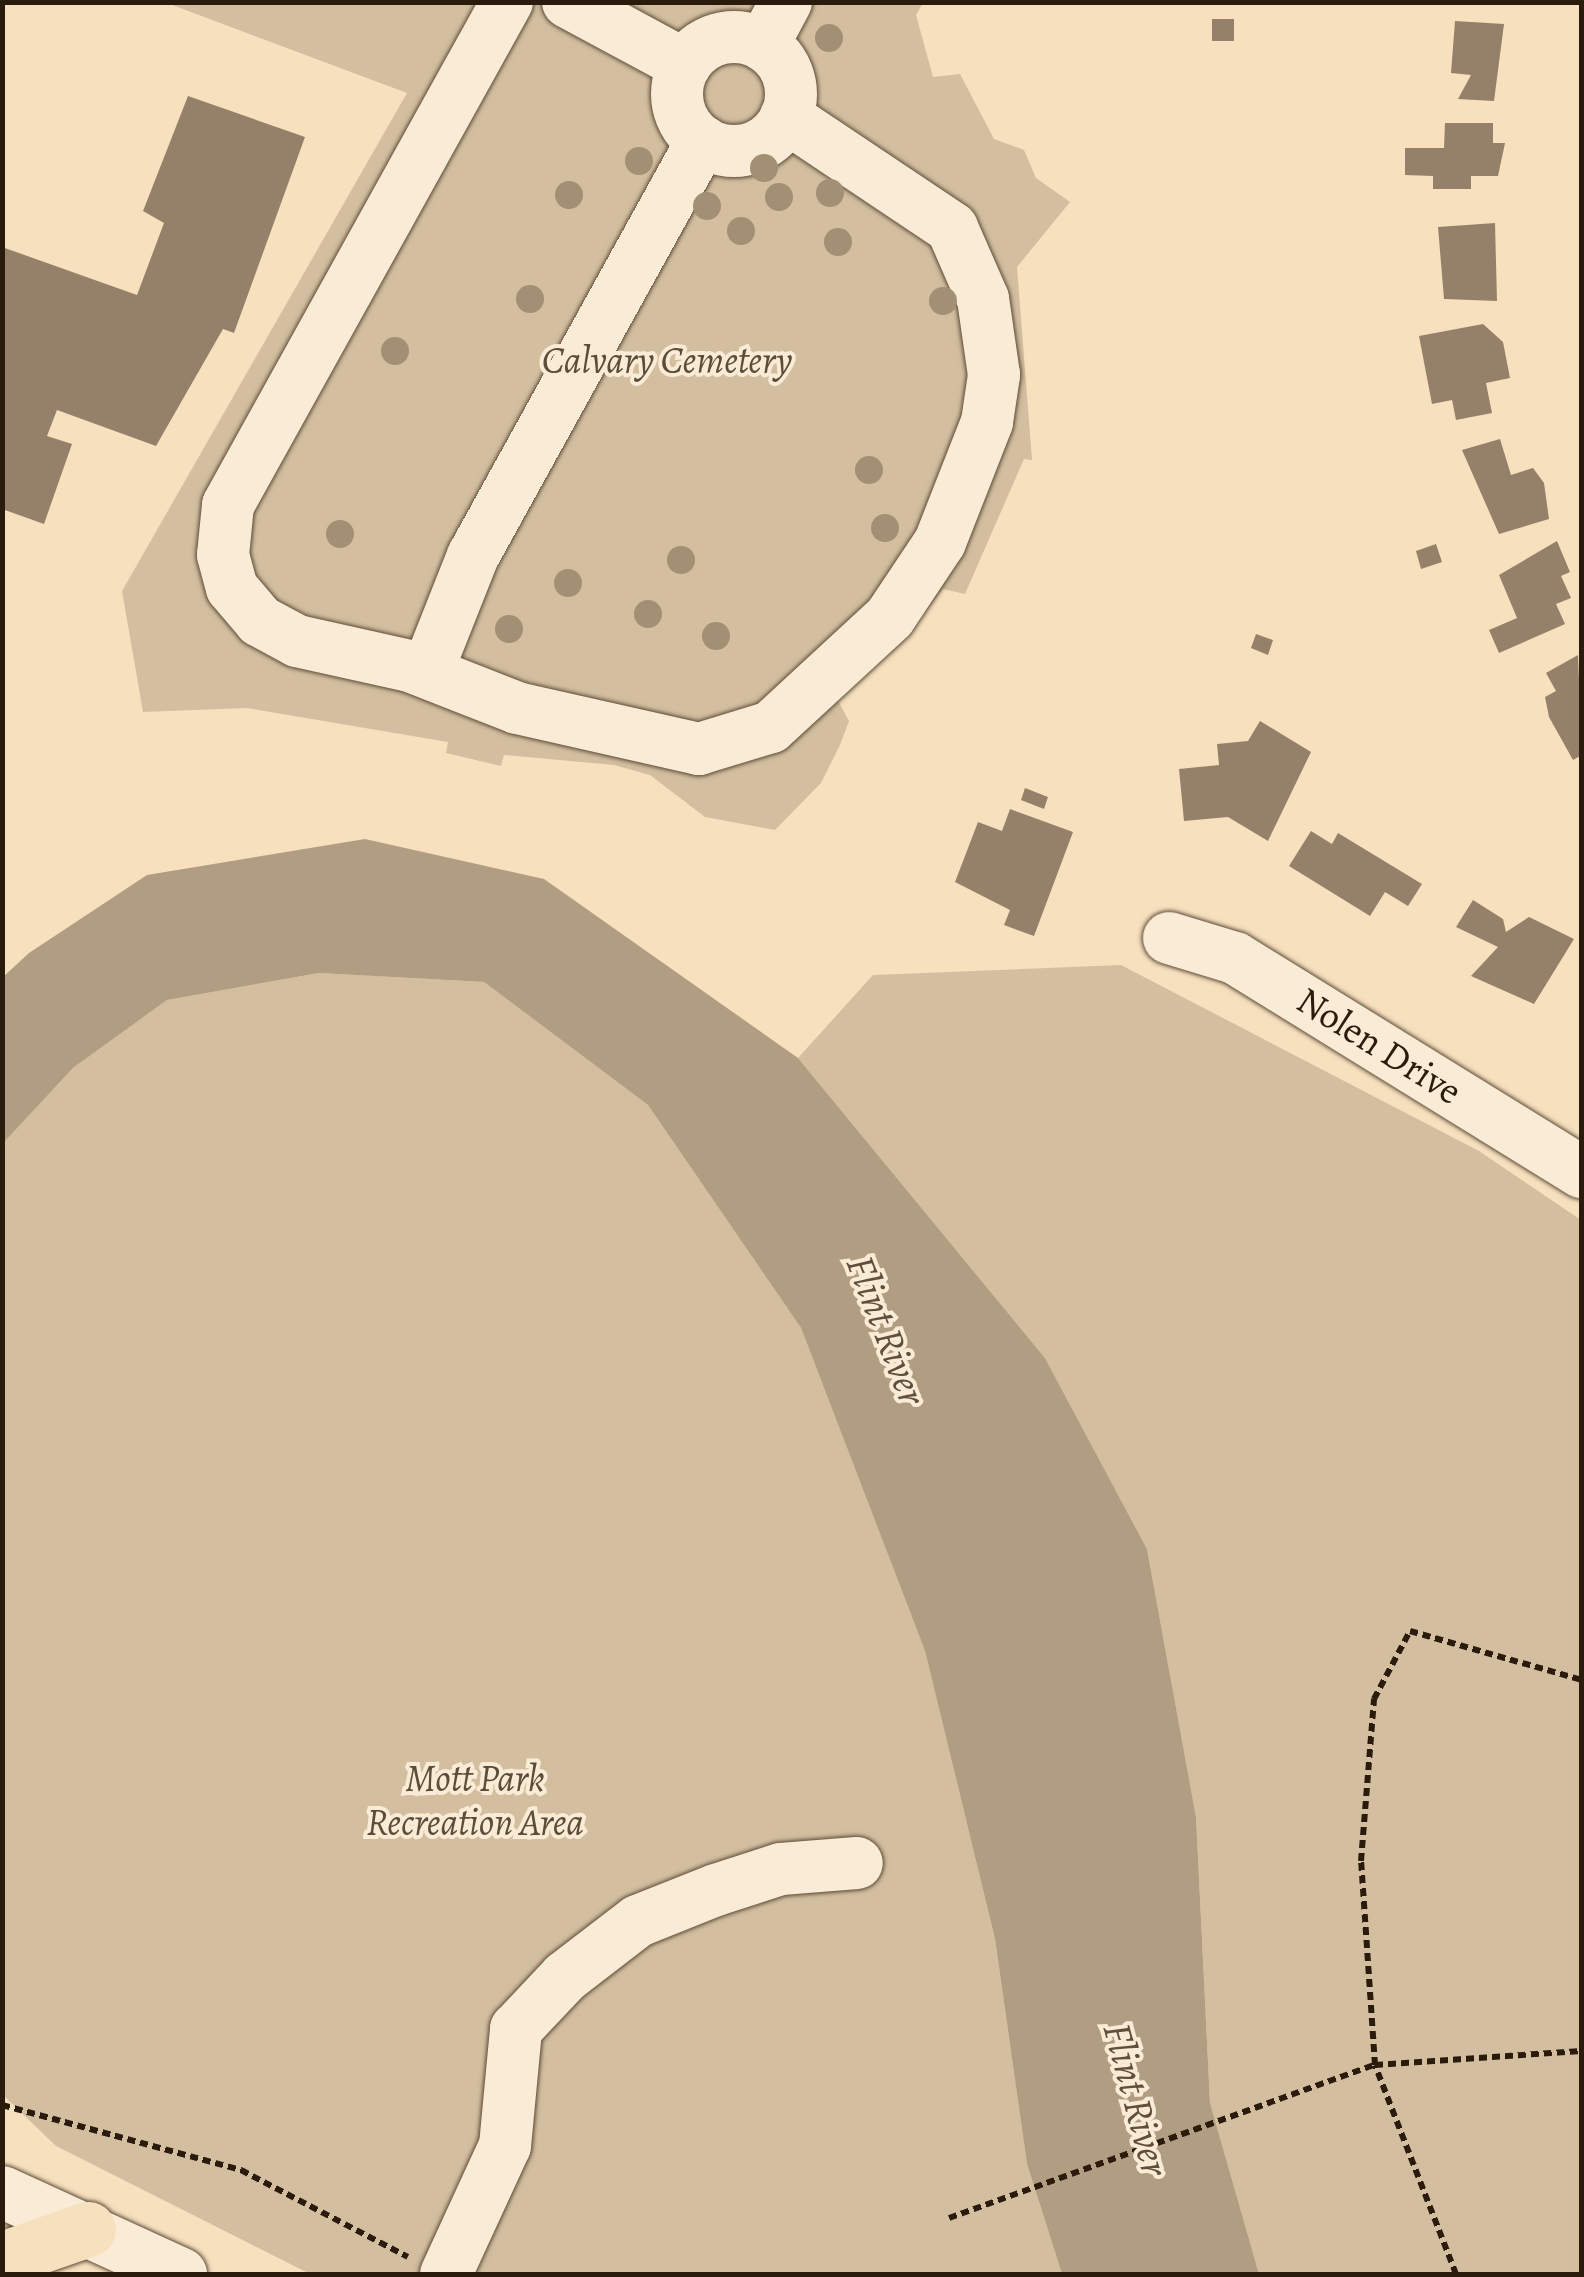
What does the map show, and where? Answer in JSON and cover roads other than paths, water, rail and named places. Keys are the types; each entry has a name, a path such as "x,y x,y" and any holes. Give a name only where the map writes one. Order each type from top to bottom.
{"main road":[{"path":"2,2259 88,2229"}],"street":[{"path":"507,2 244,468 223,532 232,588 272,629 427,672 552,718 684,748 726,747 798,704 918,581 990,410 983,299 952,228 786,117"},
{"path":"568,2 685,65"},
{"path":"774,24 787,73 786,117 751,149 702,141 678,107 685,65 717,40 774,24"},
{"path":"427,672 473,556 702,141"},
{"name":"Nolen Drive","path":"1169,938 1235,958 1582,1172"},
{"path":"434,2270 505,2146 516,2029 565,1977 638,1921 716,1890 780,1870 857,1863"},
{"path":"2,2192 181,2274"}],"water":[{"name":"Flint River","path":"365,839 544,879 798,1058 1045,1358 1147,1549 1196,1817 1210,2103 1259,2274 1062,2274 1027,2164 995,1939 925,1651 801,1328 648,1105 484,982 319,973 167,1000 73,1068 3,1143 3,977 29,953 147,875"}],"park label":[{"name":"Calvary Cemetery","path":"667,361"},
{"name":"Mott Park Recreation Area","path":"475,1801"}]}
